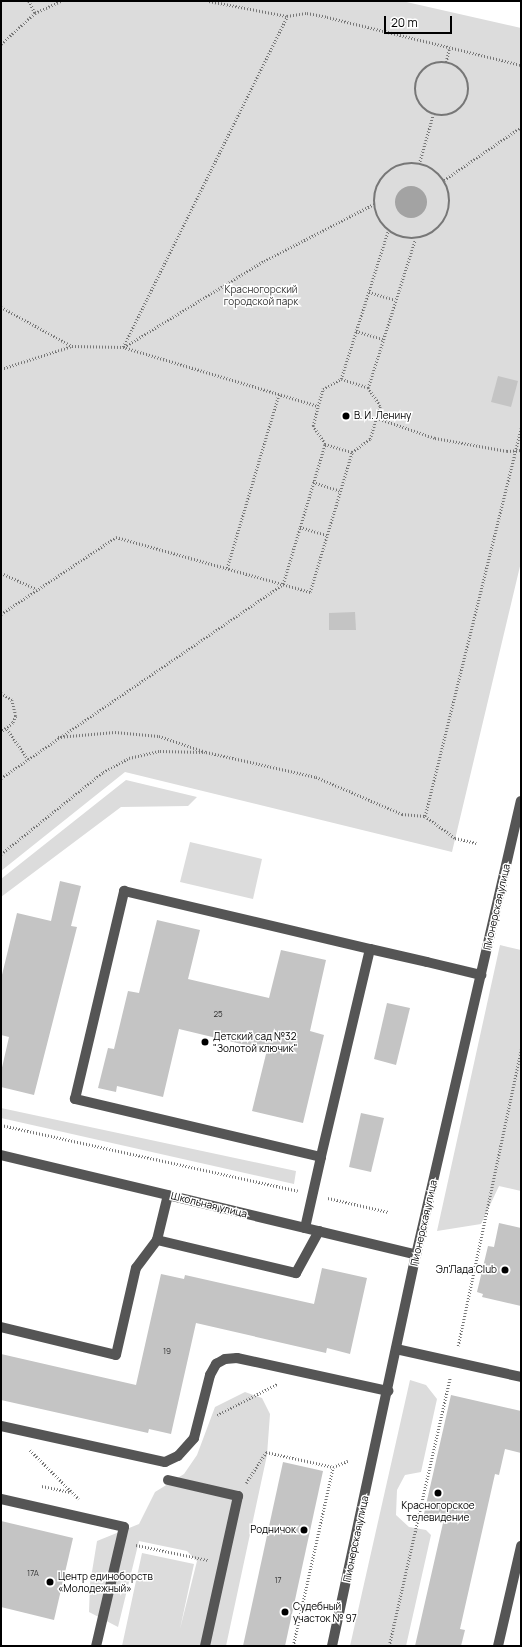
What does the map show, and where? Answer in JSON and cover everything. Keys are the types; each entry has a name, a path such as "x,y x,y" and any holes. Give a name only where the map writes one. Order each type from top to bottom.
{"street":[{"name":"Пионерская улица","path":"332,1646 416,1255 521,801"},
{"path":"321,1157 75,1099 124,891 481,975"},
{"path":"304,1228 370,949"},
{"name":"Школьная улица","path":"1,1155 416,1255"},
{"path":"1,1327 116,1355 136,1268 157,1240 168,1195"},
{"path":"157,1240 296,1273 319,1231"},
{"path":"396,1348 521,1377"},
{"path":"1,1426 165,1462 178,1456 189,1446 198,1426 210,1375 216,1364 225,1359 237,1358 388,1391"},
{"path":"168,1480 238,1496 205,1646"},
{"path":"1,1499 124,1526 96,1646"},
{"path":"498,1646 521,1546"}],"path":[{"path":"29,1 35,13"},
{"path":"1,44 35,13 61,1"},
{"path":"209,1 287,16 307,14 327,17 450,49 521,65"},
{"path":"123,348 287,16"},
{"path":"446,62 450,49"},
{"path":"446,62 456,66 464,74 469,83 469,94 465,104 458,112 448,116 432,115 417,101 415,85 426,68 436,63 446,62"},
{"path":"419,164 432,115"},
{"path":"444,180 521,127"},
{"path":"419,164 437,172 444,180 450,199 446,218 434,233 414,240 405,239 388,231 380,223 374,204 374,194 382,176 399,165 419,164"},
{"path":"123,348 264,261 374,204"},
{"path":"352,452 324,444 312,426 323,389 341,379 388,231"},
{"path":"368,388 414,240"},
{"path":"368,292 395,300"},
{"path":"1,306 72,346"},
{"path":"356,331 383,339"},
{"path":"1,369 72,346 123,348 318,406"},
{"path":"1,614 116,537 310,592 352,452 370,438 380,406 368,388 341,379"},
{"path":"227,568 279,394"},
{"path":"377,418 435,438 521,450"},
{"path":"425,816 521,427"},
{"path":"1,778 57,737 283,584 324,444"},
{"path":"313,482 340,491"},
{"path":"300,527 327,535"},
{"path":"1,573 38,589"},
{"path":"1,693 12,700 16,708 13,723 1,732"},
{"path":"7,729 28,759"},
{"path":"57,737 115,732 152,736 206,752 316,777 402,814 425,816 455,838 476,843"},
{"path":"1,854 103,772 129,758 160,751 206,752"},
{"path":"1,1124 388,1212"},
{"path":"198,1426 299,1372"},
{"path":"28,1448 82,1502"},
{"path":"238,1496 266,1452 333,1467 348,1461"},
{"path":"293,1646 333,1467"},
{"path":"42,1486 72,1492"},
{"path":"120,1541 224,1564"}],"green space":[{"name":"Красногорский городской парк","path":"1,1 402,1 521,28 521,562 452,852 125,772 1,871"},
{"path":"126,780 197,797 188,806 121,807 1,897 1,879"},
{"path":"190,842 262,859 253,899 180,882"},
{"path":"500,945 521,950 521,1191 499,1186 481,1224 437,1231"},
{"path":"1,1108 296,1171 294,1184 1,1118"},
{"path":"410,1380 426,1385 437,1399 421,1472 405,1475 397,1490 396,1515 409,1527 426,1530 431,1535 406,1646 350,1646"},
{"path":"245,1392 262,1398 270,1414 267,1455 226,1646 122,1646 142,1553 194,1564 180,1629 197,1561 187,1551 139,1541 118,1627 89,1612 90,1584 97,1541 139,1524 155,1492 184,1474 197,1455 215,1407"}],"shaded area":[{"path":"411,186 420,189 424,193 427,202 424,211 420,215 411,218 402,215 398,211 395,202 398,193 402,189"}],"building":[{"path":"498,376 518,381 511,407 491,402"},
{"path":"355,612 356,630 329,630 329,613"},
{"path":"60,881 81,886 71,926 77,927 34,1095 1,1087 1,1072 9,1037 1,1035 1,979 17,913 51,921"},
{"path":"157,920 200,930 188,979 269,998 281,950 326,960 310,1031 324,1035 303,1123 252,1111 267,1050 179,1029 163,1097 117,1086 116,1092 98,1088 108,1048 114,1049 128,991 139,993"},
{"path":"387,1003 410,1008 396,1065 374,1059"},
{"path":"361,1113 384,1118 371,1172 349,1167"},
{"name":"Эл'Лада Club","path":"499,1223 521,1228 521,1306 482,1297 483,1294 477,1292 488,1246 494,1247"},
{"path":"322,1268 367,1278 350,1354 327,1348 326,1353 196,1323 171,1434 149,1429 148,1433 1,1400 1,1354 136,1385 161,1274 184,1279 185,1275 314,1304"},
{"path":"451,1395 521,1411 521,1453 505,1449 499,1475 495,1474 460,1629 465,1630 461,1646 415,1646 443,1523 423,1518"},
{"path":"283,1462 323,1471 285,1646 243,1646"},
{"path":"1,1521 73,1538 54,1620 1,1607"}],"place":[{"name":"В. И. Ленину","path":"346,416"},
{"name":"Детский сад №32 \"Золотой ключик\"","path":"205,1042"},
{"name":"Эл'Лада Club","path":"505,1270"},
{"name":"Красногорское телевидение","path":"438,1493"},
{"name":"Родничок","path":"304,1530"},
{"name":"Центр единоборств «Молодежный»","path":"50,1582"},
{"name":"Судебный участок № 97","path":"285,1612"}]}
